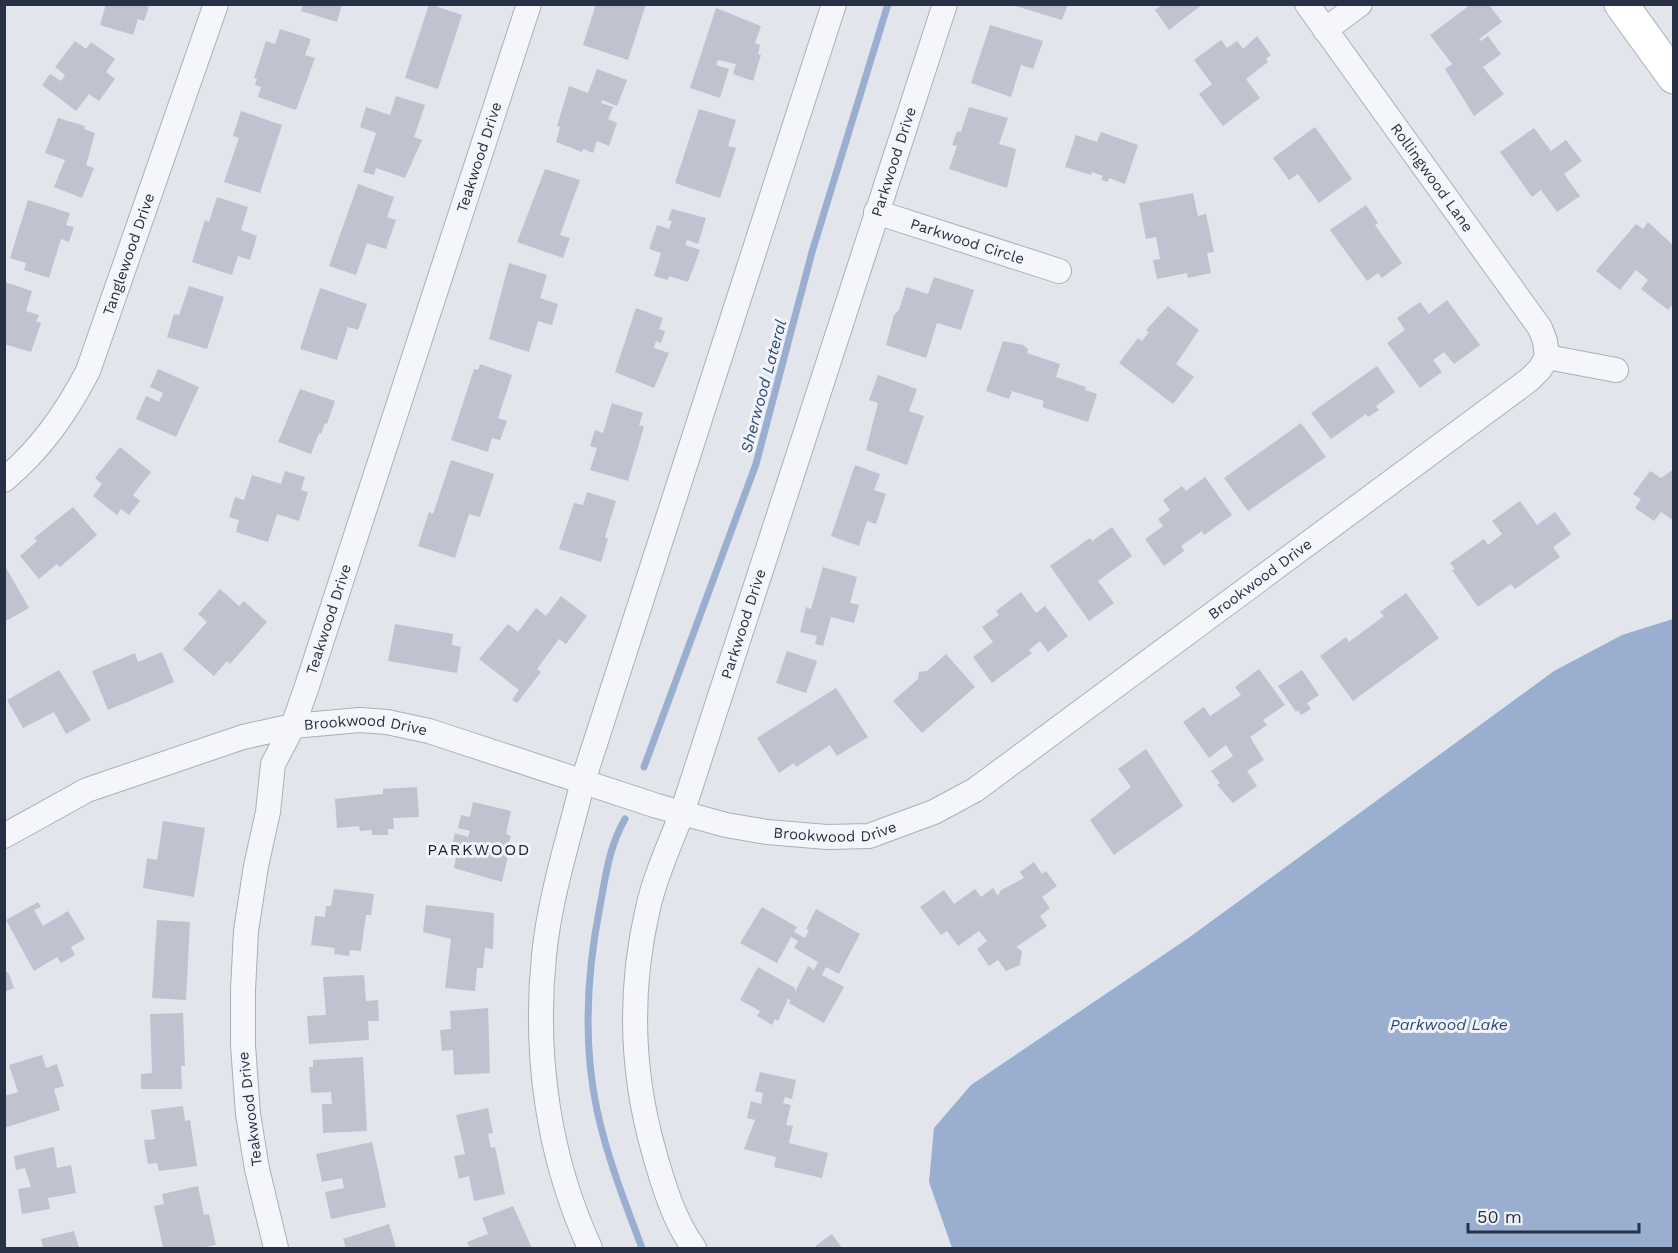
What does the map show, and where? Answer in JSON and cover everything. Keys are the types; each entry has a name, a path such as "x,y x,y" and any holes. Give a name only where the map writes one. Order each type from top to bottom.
{"main road":[{"path":"1621,4 1674,77"}],"street":[{"name":"Tanglewood Drive","path":"4,480 48,436 69,407 88,371 102,338 216,4"},
{"name":"Teakwood Drive","path":"276,1248 257,1169 248,1114 243,1045 246,931 256,866 268,812 273,764 293,726 529,4"},
{"path":"590,1248 576,1217 551,1133 540,1046 544,954 557,884 593,785 834,4"},
{"name":"Parkwood Drive","path":"694,1248 663,1184 643,1114 634,1042 636,969 648,906 682,813 945,4"},
{"name":"Rollingwood Lane","path":"1307,4 1540,328 1545,341 1547,357"},
{"path":"1325,30 1360,4"},
{"name":"Parkwood Circle","path":"876,212 1059,271"},
{"name":"Brookwood Drive","path":"4,836 87,789 243,737 293,726 360,720 387,722 429,731 682,813 767,832 827,837 869,836 933,812 965,796 1529,380 1540,369 1547,357"},
{"path":"1547,357 1616,370"}],"water":[{"name":"Parkwood Lake","path":"1673,619 1673,1248 952,1248 929,1182 934,1128 971,1085 1187,939 1554,671 1622,635"}],"building":[{"path":"106,4 142,4 149,7 144,21 138,19 133,35 100,25"},
{"path":"303,4 342,4 337,22 301,11"},
{"path":"429,4 462,15 438,89 405,78"},
{"path":"596,4 646,4 628,60 583,45"},
{"path":"1008,4 1068,4 1062,20"},
{"path":"1163,4 1203,4 1169,30 1155,10"},
{"path":"1470,5 1489,5 1502,22 1479,39 1481,41 1488,36 1501,54 1483,67 1504,94 1474,116 1445,69 1452,64 1430,35"},
{"path":"716,8 761,26 755,43 760,45 758,54 761,55 753,81 733,74 736,64 718,60 716,65 729,69 720,98 690,88"},
{"path":"990,25 1043,41 1033,69 1021,65 1011,97 971,83"},
{"path":"280,29 311,39 305,55 315,58 296,110 258,97 261,87 255,85 257,79 254,78 266,41 275,44"},
{"path":"1257,36 1271,55 1266,59 1268,62 1246,79 1260,98 1223,126 1199,94 1212,84 1194,60 1221,40 1227,48 1237,41 1243,49"},
{"path":"75,41 86,49 91,42 115,59 106,72 115,79 99,101 89,94 76,111 42,85 50,74 61,81 65,75 55,67"},
{"path":"597,69 627,80 617,106 602,100 601,103 613,107 608,119 617,123 609,146 597,141 593,153 583,149 582,152 556,142 560,127 557,126 569,86 588,93"},
{"path":"396,96 425,105 414,137 422,140 405,178 376,168 374,175 363,172 376,133 360,127 366,107 390,115"},
{"path":"969,107 1008,118 999,144 1016,149 1007,188 949,169 957,146 952,145 957,131 961,132"},
{"path":"699,109 736,120 728,146 736,148 720,198 675,183"},
{"path":"241,111 282,125 260,193 224,182 239,138 233,136"},
{"path":"58,118 85,126 84,129 95,133 86,165 94,168 82,198 54,187 65,160 45,153"},
{"path":"1315,127 1352,179 1319,203 1298,174 1289,180 1273,158"},
{"path":"1534,128 1551,151 1566,140 1582,161 1564,174 1580,196 1557,212 1541,190 1532,197 1500,152"},
{"path":"1101,132 1138,145 1125,184 1109,178 1108,182 1101,180 1103,176 1092,172 1091,175 1065,167 1076,135 1097,142"},
{"path":"545,169 580,180 560,235 570,238 563,258 517,242"},
{"path":"358,184 394,197 387,217 396,220 386,249 367,243 356,275 329,266"},
{"path":"1193,193 1198,216 1206,214 1214,252 1207,253 1211,273 1188,278 1187,273 1157,279 1153,260 1160,259 1156,237 1146,239 1139,203"},
{"path":"217,197 248,207 241,230 257,236 250,260 238,256 232,275 192,262 205,220 209,222"},
{"path":"28,200 70,213 66,225 74,227 69,242 61,239 49,278 24,270 26,263 10,258"},
{"path":"1366,205 1378,223 1375,225 1402,263 1382,278 1378,273 1367,281 1330,230"},
{"path":"672,209 706,218 698,244 687,240 685,245 700,250 688,282 669,276 668,280 654,276 661,253 649,249 657,225 669,229 672,221 668,220"},
{"path":"1648,222 1674,246 1674,303 1668,310 1641,289 1648,280 1636,270 1620,290 1596,271 1636,224 1643,229"},
{"path":"509,263 547,275 540,298 558,304 552,325 538,321 529,352 489,339"},
{"path":"934,277 974,290 961,330 937,323 926,358 886,345 894,315 899,310 906,287 928,294"},
{"path":"5,282 32,291 26,311 39,315 36,321 41,323 31,352 4,344"},
{"path":"189,286 224,297 207,349 167,337 174,314 179,315"},
{"path":"320,288 367,304 358,330 348,327 337,360 300,349"},
{"path":"1447,300 1480,345 1454,364 1444,352 1433,360 1442,372 1420,388 1387,343 1405,330 1397,318 1420,302 1429,314"},
{"path":"1168,306 1199,330 1176,364 1194,377 1173,404 1119,363 1138,338 1142,341 1149,332 1146,330"},
{"path":"636,308 663,318 659,329 665,331 661,343 656,341 654,348 669,353 654,388 615,372"},
{"path":"1003,341 1023,345 1028,349 1027,353 1060,364 1056,377 1086,387 1085,390 1097,394 1088,422 1042,407 1044,401 1012,391 1009,399 986,391"},
{"path":"480,364 512,375 498,418 507,421 500,440 492,438 488,452 451,440 474,369 478,370"},
{"path":"1377,366 1395,392 1376,406 1379,410 1368,417 1366,414 1331,439 1311,413"},
{"path":"158,369 199,387 176,437 136,419 146,396 159,402 163,393 150,387"},
{"path":"878,375 917,389 909,411 924,416 907,465 866,450 878,403 869,400"},
{"path":"300,389 335,401 327,424 325,423 321,434 319,433 311,454 278,442"},
{"path":"612,403 643,413 639,425 644,427 628,481 590,470 597,448 590,446 595,430 603,433"},
{"path":"1301,423 1326,457 1248,511 1224,478"},
{"path":"120,447 151,472 133,495 140,501 129,515 121,509 117,515 93,496 102,484 95,478"},
{"path":"451,460 494,474 480,517 469,514 455,558 418,546 429,512 433,514"},
{"path":"855,465 880,474 874,490 886,494 876,524 867,521 859,546 831,536"},
{"path":"1674,469 1674,521 1661,512 1654,521 1635,508 1641,499 1633,494 1650,471 1661,478"},
{"path":"285,471 305,477 301,490 308,492 299,521 277,514 268,542 236,532 239,520 229,517 235,497 244,500 252,475 281,484"},
{"path":"1205,477 1232,515 1204,535 1202,531 1181,546 1184,551 1164,566 1145,539 1163,526 1158,519 1170,510 1163,500 1182,486 1186,491"},
{"path":"587,492 616,501 605,537 608,539 601,562 559,549 574,503 583,505"},
{"path":"1520,501 1537,525 1555,512 1571,534 1553,547 1560,557 1515,589 1511,584 1478,607 1452,570 1455,569 1450,563 1484,539 1488,545 1502,534 1492,521"},
{"path":"73,507 97,535 60,567 57,564 39,579 20,556 37,541 34,538"},
{"path":"1112,527 1132,556 1098,581 1114,603 1089,621 1050,566 1090,538 1092,541"},
{"path":"4,564 29,608 6,621 4,618"},
{"path":"823,567 857,577 850,603 859,605 854,623 831,617 823,646 815,644 817,636 800,632 806,607 811,609"},
{"path":"220,589 239,606 244,601 267,622 230,664 227,661 214,676 183,649 207,622 198,614"},
{"path":"1021,592 1036,613 1045,606 1068,636 1048,652 1040,641 1029,650 1032,653 992,683 973,657 993,642 982,627 999,615 996,611"},
{"path":"1406,593 1439,638 1353,701 1320,656 1346,637 1349,642 1384,616 1380,612"},
{"path":"561,596 587,616 566,644 559,639 537,669 541,672 517,703 512,700 519,690 479,659 508,624 518,632 536,608 546,616"},
{"path":"395,624 453,634 452,645 461,647 457,673 388,661"},
{"path":"787,651 817,661 806,693 776,683"},
{"path":"162,652 174,682 108,710 92,671 135,653 138,662"},
{"path":"946,654 975,687 922,733 893,701 918,679 919,672 927,671"},
{"path":"1259,669 1285,705 1263,720 1267,725 1250,737 1264,760 1247,771 1257,786 1233,803 1217,785 1220,783 1211,771 1233,756 1226,745 1209,758 1183,722 1204,707 1210,716 1241,695 1235,687"},
{"path":"59,670 91,720 66,734 54,712 23,728 7,700"},
{"path":"1302,670 1319,695 1307,703 1311,709 1301,715 1298,710 1296,712 1278,686"},
{"path":"836,688 868,737 837,756 830,745 796,767 794,763 779,773 757,738"},
{"path":"1146,749 1183,806 1114,855 1090,820 1131,787 1118,769"},
{"path":"417,787 419,817 393,818 394,829 388,829 388,835 372,835 372,830 360,831 359,826 337,828 335,799 383,794 383,789"},
{"path":"473,802 511,811 506,834 511,836 507,849 503,847 502,850 509,852 502,882 454,868 458,847 452,846 455,833 468,837 470,831 458,828 461,815 470,817"},
{"path":"163,821 205,828 194,897 143,888 147,858 157,860"},
{"path":"1034,862 1042,874 1046,871 1057,886 1042,897 1050,908 1040,916 1047,926 1016,947 1022,951 1020,965 1006,971 998,960 989,966 977,949 987,941 979,931 958,946 947,931 941,935 920,907 944,890 954,904 975,889 981,897 993,888 998,896 1001,890 1024,878 1020,872"},
{"path":"334,889 374,894 371,915 366,915 361,951 350,950 349,956 334,954 335,948 311,945 315,916 325,917 326,906 331,906"},
{"path":"38,902 41,907 34,910 43,926 68,911 85,939 71,947 75,955 61,963 57,957 34,971 6,920"},
{"path":"426,905 494,913 493,949 485,948 483,968 477,968 475,991 445,988 451,939 423,932"},
{"path":"762,907 797,927 794,932 805,938 809,930 806,929 816,909 860,934 839,974 826,967 822,975 844,987 824,1023 789,1003 791,1000 788,999 778,1021 775,1019 772,1025 757,1016 760,1011 740,1000 758,967 795,988 795,992 808,966 814,970 818,962 794,948 798,941 791,937 777,963 740,943"},
{"path":"157,920 190,922 186,1000 152,998"},
{"path":"8,972 14,988 4,992 4,973"},
{"path":"364,975 366,1001 378,1000 379,1021 368,1021 369,1040 309,1044 307,1016 326,1015 323,977"},
{"path":"488,1008 490,1073 454,1075 453,1050 442,1051 440,1030 451,1029 450,1011"},
{"path":"183,1013 185,1066 181,1066 182,1089 141,1089 141,1074 152,1073 150,1014"},
{"path":"42,1055 46,1068 57,1064 64,1086 54,1089 60,1110 4,1128 4,1096 18,1092 9,1065"},
{"path":"363,1057 367,1131 323,1133 322,1104 332,1104 331,1092 311,1093 309,1067 313,1067 313,1060"},
{"path":"760,1072 796,1080 792,1099 785,1097 783,1103 791,1105 786,1125 793,1126 789,1143 828,1153 822,1178 774,1167 776,1157 744,1149 755,1120 747,1118 751,1101 761,1104 763,1093 755,1091"},
{"path":"183,1106 185,1121 190,1120 197,1166 159,1171 157,1163 148,1164 144,1140 155,1139 151,1110"},
{"path":"488,1108 493,1133 488,1134 491,1148 495,1147 505,1194 474,1201 469,1176 459,1179 454,1156 465,1154 456,1115"},
{"path":"372,1142 386,1207 331,1219 325,1192 344,1188 342,1178 322,1182 316,1154"},
{"path":"54,1147 57,1168 71,1165 76,1193 48,1198 50,1209 22,1214 18,1189 31,1187 25,1168 16,1170 14,1156"},
{"path":"198,1186 204,1215 209,1214 216,1245 199,1248 163,1248 154,1206 164,1204 162,1194"},
{"path":"513,1206 532,1248 470,1248 467,1242 488,1234 482,1218"},
{"path":"389,1224 396,1248 346,1248 343,1239"},
{"path":"74,1231 79,1248 43,1248 41,1239"},
{"path":"832,1234 842,1248 814,1248 817,1245"}],"waterway":[{"name":"Sherwood Lateral","path":"644,767 756,464 812,252 888,4"},
{"name":"Sherwood Lateral","path":"625,819 615,840 609,861 596,931 592,956 588,1034 593,1085 601,1128 642,1248"}],"district":[{"name":"PARKWOOD","path":"479,849"}]}
